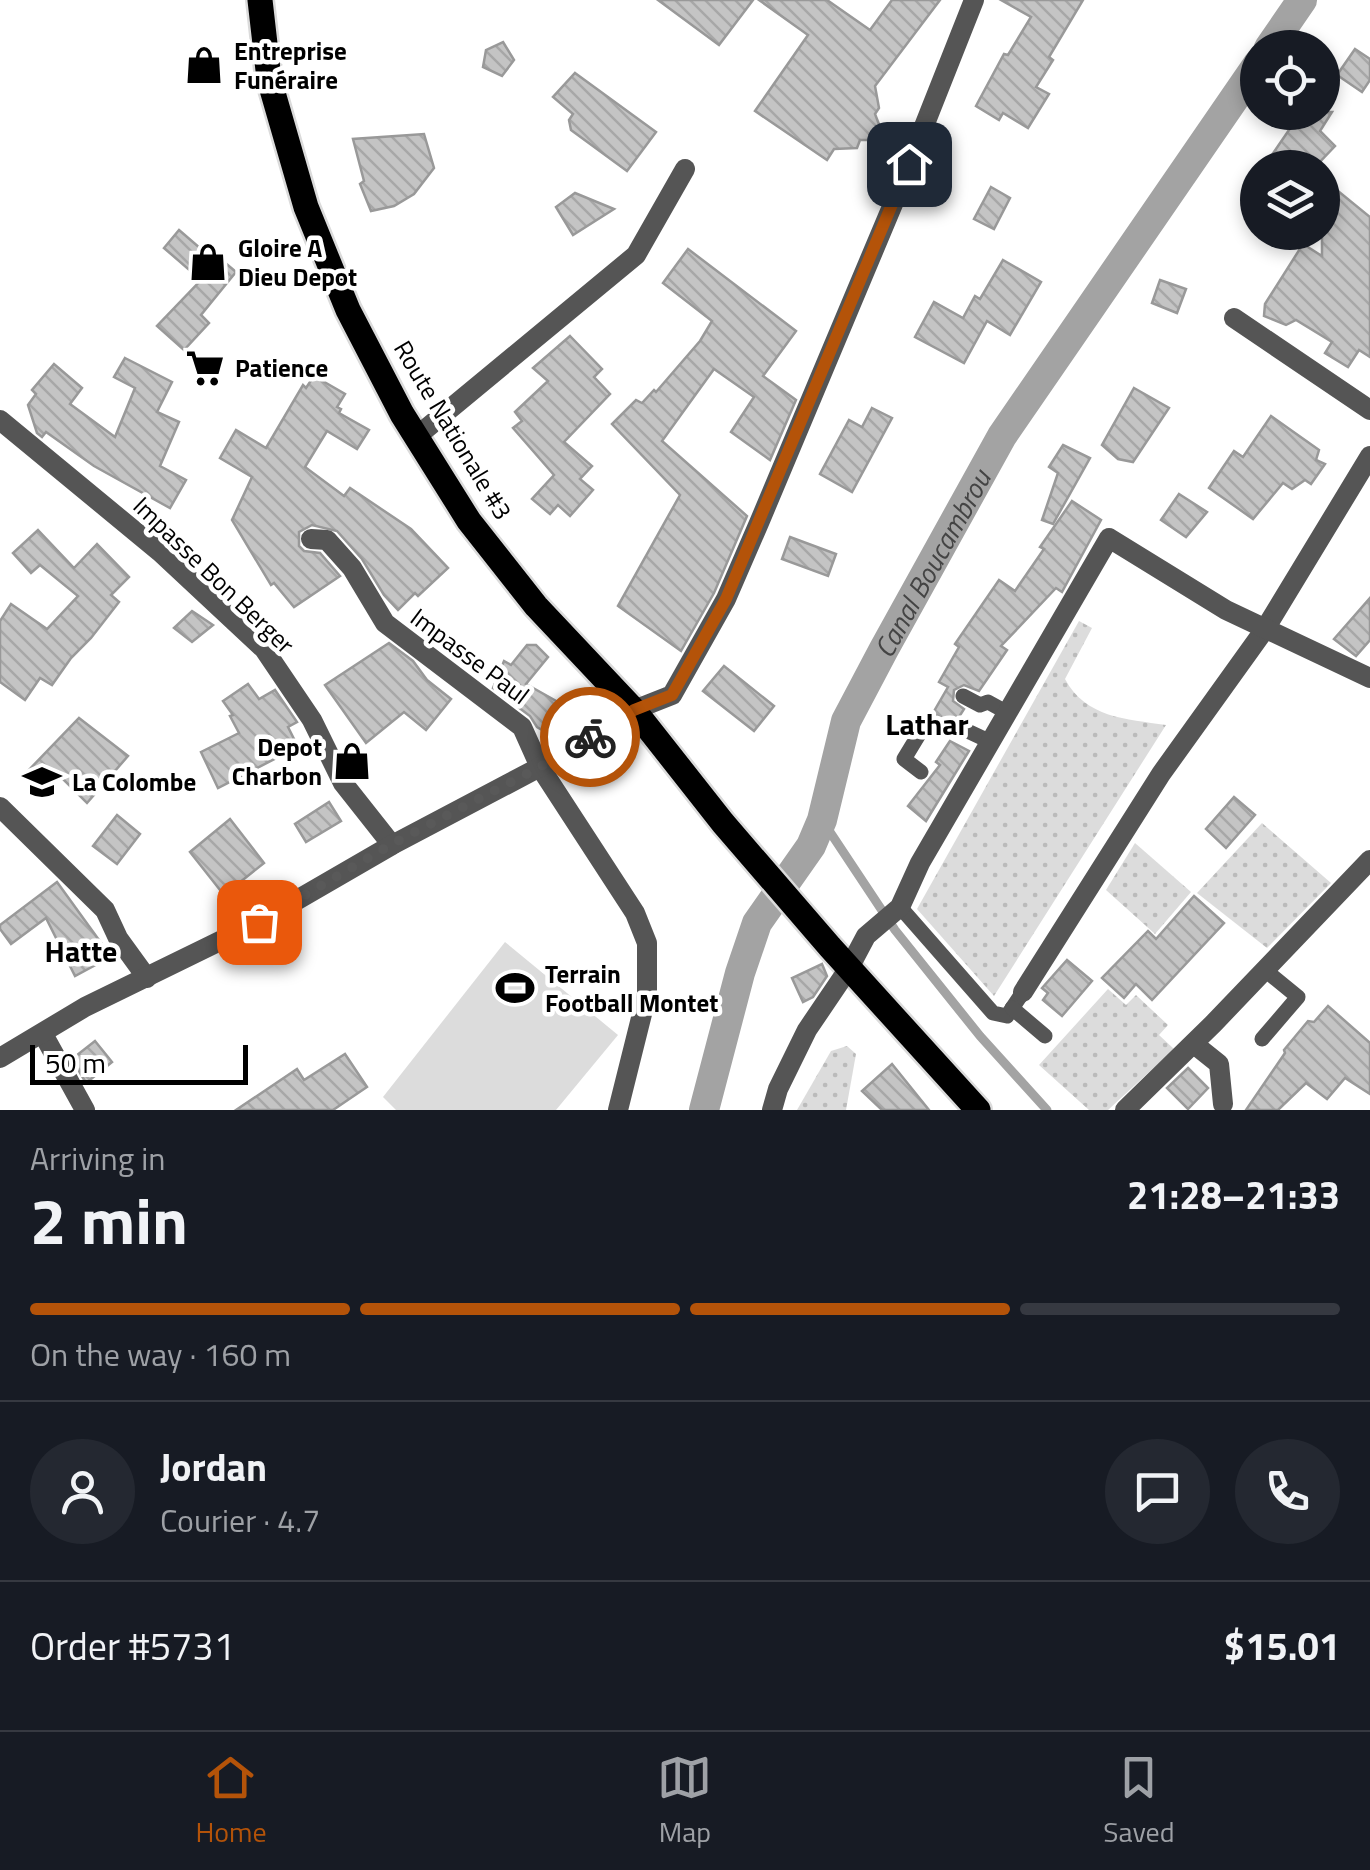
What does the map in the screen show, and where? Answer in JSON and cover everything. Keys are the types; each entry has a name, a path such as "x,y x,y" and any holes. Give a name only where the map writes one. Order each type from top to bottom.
{"main road":[{"name":"Route Nationale #3","path":"260,0 269,78 306,207 348,310 416,436 469,521 536,606 634,710 723,822 849,968"},
{"path":"849,968 978,1110"}],"street":[{"path":"0,1058 85,1007 259,922 392,844 540,767 634,710 672,695 726,599 896,197 974,0"},
{"path":"416,436 636,255 685,170"},
{"path":"1234,318 1370,410"},
{"name":"Impasse Bon Berger","path":"0,420 160,552 264,650 312,720 343,783 392,844"},
{"path":"1018,1000 1161,774 1265,629 1370,456"},
{"path":"772,1110 807,1030 866,936 900,907 948,798 991,742 1109,538 1226,610 1370,678"},
{"name":"Impasse Paul","path":"311,539 327,540 352,568 385,623 522,727 540,767 635,913 647,943 647,994 618,1110"},
{"path":"0,807 105,910 118,938 146,978"},
{"path":"1136,1107 1370,860"},
{"path":"43,1034 85,1110"},
{"path":"1194,1044 1218,1064 1223,1104"}],"lane":[{"path":"962,696 980,705 992,695 1008,713"},
{"path":"961,728 991,742"},
{"path":"920,772 904,759 921,731"},
{"path":"900,907 993,1013 1007,1016 1018,1000 1045,1036"},
{"path":"1262,1039 1298,997 1265,970"}],"shaded area":[{"path":"1079,621 1092,628 1065,679 1074,692 1108,714 1166,725 994,996 917,909"},
{"path":"1262,823 1331,883 1267,948 1197,893"},
{"path":"1135,843 1191,892 1155,934 1106,890"},
{"name":"Terrain Football Montet","path":"505,942 618,1035 556,1110 396,1110 383,1097"},
{"path":"1108,989 1126,1005 1136,995 1168,1025 1159,1035 1174,1049 1108,1110 1089,1110 1039,1065"},
{"path":"847,1046 856,1054 846,1110 797,1110 831,1051"}],"building":[{"path":"658,0 753,0 719,45"},
{"path":"759,0 827,0 870,30 892,0 940,0 875,86 879,108 875,114 880,127 873,140 860,140 857,148 834,149 827,160 755,111 808,35"},
{"path":"1001,0 1083,0 1036,87 1049,94 1028,128 1003,113 999,120 976,106 1004,54 1008,55 1031,17"},
{"path":"503,42 514,60 502,76 483,67 486,50"},
{"path":"1355,49 1370,59 1370,80 1362,92 1340,77 1340,71"},
{"path":"575,73 656,132 627,171 571,130 569,120 573,114 553,97"},
{"path":"1289,130 1321,130 1335,146 1331,150 1275,150"},
{"path":"424,134 434,168 414,194 394,206 371,211 360,184 364,181 353,139"},
{"path":"991,187 1010,198 994,229 974,219"},
{"path":"575,193 614,209 573,235 556,207"},
{"path":"1340,193 1370,217 1370,357 1359,350 1348,367 1325,353 1332,342 1296,320 1286,325 1264,316 1265,304 1299,250 1312,250 1322,256 1322,250 1340,250"},
{"path":"179,230 236,272 201,315 209,323 184,350 157,326 201,280 164,248"},
{"path":"688,249 796,331 763,376 796,400 770,460 731,432 754,397 714,369 662,441 747,516 714,593 681,651 618,606 680,495 612,424 636,400 642,403 656,392 712,321 663,283"},
{"path":"1003,260 1041,282 1010,335 987,321 964,363 915,337 934,302 963,318 975,296 980,299"},
{"path":"1160,280 1186,289 1177,313 1152,303"},
{"path":"570,336 602,369 594,377 610,394 564,442 592,466 580,479 593,490 570,516 558,505 550,514 532,499 554,475 513,428 522,421 515,412 548,381 533,368"},
{"path":"125,358 172,382 157,412 179,422 160,466 186,480 170,508 94,466 46,432 42,437 28,405 36,394 32,390 54,364 82,388 70,404 115,437 135,388 114,377"},
{"path":"314,376 345,394 337,407 341,409 339,413 369,430 357,449 327,431 305,467 344,496 350,488 411,529 448,568 398,610 337,531 312,525 299,532 299,546 304,551 320,553 340,576 294,607 274,583 271,585 232,520 252,477 220,458 236,430 266,448 303,385 306,388"},
{"path":"1134,388 1169,408 1133,462 1118,459 1102,445"},
{"path":"872,408 892,418 852,492 820,474 849,420 862,427"},
{"path":"1271,416 1319,450 1316,460 1325,464 1311,484 1305,480 1292,489 1283,483 1253,519 1209,488 1234,451 1243,457"},
{"path":"1063,445 1090,458 1053,524 1042,520 1058,473 1049,467"},
{"path":"1179,494 1207,512 1186,537 1161,520"},
{"path":"1072,501 1101,520 1062,592 1056,588 1001,646 1007,650 979,691 964,685 954,690 953,701 964,709 959,717 951,723 933,713 948,687 939,682 959,647 955,644 999,580 1015,591"},
{"path":"38,530 74,568 97,544 129,577 111,595 119,602 52,685 40,678 25,700 0,682 0,621 11,604 47,629 78,596 40,565 31,573 13,553"},
{"path":"790,537 836,554 828,576 782,559"},
{"path":"1370,598 1370,640 1356,656 1334,639"},
{"path":"192,611 213,625 192,642 174,628"},
{"path":"389,643 451,699 426,730 404,712 366,743 325,685"},
{"path":"527,645 536,645 548,657 526,684 565,706 549,734 493,688 504,661 511,665"},
{"path":"724,666 774,706 754,731 703,691"},
{"path":"248,684 259,699 275,690 297,722 288,727 298,747 218,788 201,752 239,733 223,701"},
{"path":"79,718 128,756 87,803 59,775 43,792 25,774"},
{"path":"950,741 969,751 926,821 908,806 940,765 936,762"},
{"path":"1234,797 1255,815 1226,848 1206,829"},
{"path":"329,802 341,821 306,842 295,824"},
{"path":"117,815 140,834 117,864 93,846"},
{"path":"230,819 264,863 224,895 190,852"},
{"path":"57,882 104,947 96,952 101,962 75,976 46,918 11,944 0,929 0,925"},
{"path":"1194,896 1224,923 1152,1000 1136,984 1124,998 1102,978 1148,931 1156,939"},
{"path":"1067,960 1092,981 1062,1016 1043,1000 1048,993 1042,988"},
{"path":"822,964 827,976 813,997 803,1002 792,978"},
{"path":"1328,1006 1370,1043 1370,1094 1345,1078 1327,1099 1306,1083 1278,1110 1246,1110 1284,1050 1308,1021 1314,1022"},
{"path":"95,1041 112,1062 86,1083 72,1059"},
{"path":"345,1054 367,1087 333,1110 236,1110 297,1069 304,1080"},
{"path":"892,1064 929,1110 882,1110 862,1091"},
{"path":"1188,1068 1208,1088 1188,1109 1167,1088"}],"waterway":[{"name":"Canal Boucambrou","path":"1281,30 1302,0"},
{"name":"Canal Boucambrou","path":"704,1110 757,923 811,846 822,820 846,721 1002,436 1240,90"},
{"path":"822,820 895,930 980,1036 1047,1110"}],"way so far":[{"path":"259,922 392,844 590,737"}],"place":[{"name":"Entreprise Funéraire","path":"204,65"},
{"name":"Gloire A Dieu Depot","path":"208,262"},
{"name":"Patience","path":"205,368"},
{"name":"Depot Charbon","path":"352,761"},
{"name":"La Colombe","path":"42,782"},
{"name":"Terrain Football Montet","path":"515,988"}],"district":[{"name":"Lathar","path":"927,724"},
{"name":"Hatte","path":"81,951"}],"route":[{"path":"590,737 634,710 672,695 726,599 909,164"}]}
